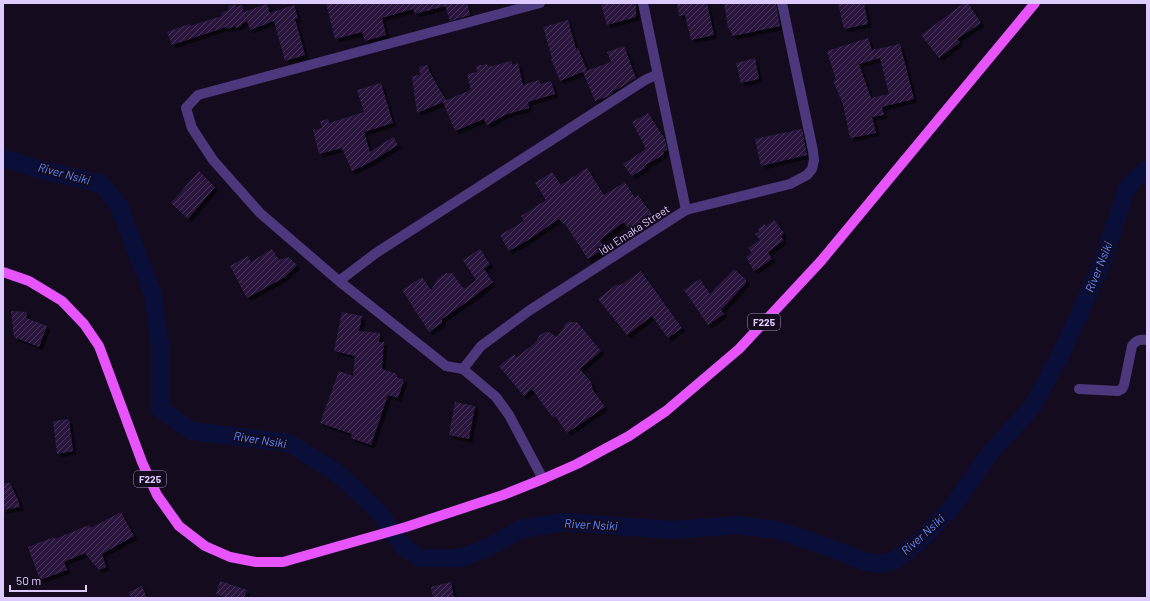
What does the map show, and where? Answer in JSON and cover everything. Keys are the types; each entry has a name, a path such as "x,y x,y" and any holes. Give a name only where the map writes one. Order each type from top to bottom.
{"main road":[{"name":"F225","path":"3,272 29,281 62,301 84,324 99,346 142,462 157,495 179,526 205,546 230,557 256,562 283,562 406,527 542,480 577,464 630,436 666,411 739,349 821,261 1035,3"}],"street":[{"path":"540,3 198,94 186,108 192,128 213,160 260,213 339,281 446,366 463,369 496,397 509,415 542,480"},
{"path":"642,3 686,210"},
{"name":"Idu Emaka Street","path":"463,369 481,346 530,310 686,210 790,184 807,175 812,169 814,160 813,151 782,3"},
{"path":"339,281 376,253 645,80 658,74"},
{"path":"1079,389 1118,391 1122,389 1132,346 1135,341 1147,340"}],"building":[{"path":"326,3 467,3 470,15 450,21 445,6 415,14 413,9 382,18 386,35 365,41 362,32 335,39"},
{"path":"607,3 636,3 636,17 607,25 601,5"},
{"path":"677,3 707,3 714,35 691,40 685,15 679,16"},
{"path":"724,3 776,3 780,26 733,36 728,27"},
{"path":"838,3 864,3 868,24 844,29"},
{"path":"964,3 968,3 981,23 957,39 960,42 939,58 921,35"},
{"path":"235,4 236,7 242,5 244,12 267,4 270,13 294,5 298,18 295,19 305,55 285,61 274,21 250,30 247,21 236,28 235,26 227,29 226,27 172,45 167,32 189,24 190,26 222,16 221,13 229,10 228,6"},
{"path":"568,20 576,49 578,48 587,70 560,81 551,59 552,58 543,27"},
{"path":"868,38 872,50 900,44 914,99 882,107 884,115 872,117 876,133 850,138 843,104 833,81 836,80 827,51","holes":["880,58 889,94 871,98 859,64"]},
{"path":"624,46 636,78 613,91 613,93 607,97 595,101 583,72 611,62 607,52"},
{"path":"755,58 759,79 741,83 736,63"},
{"path":"512,61 512,65 518,63 523,85 539,80 540,84 551,81 555,94 528,102 529,108 507,114 487,125 484,119 455,131 443,102 417,113 412,76 420,75 419,67 428,65 429,71 446,100 471,90 467,74 477,72 476,66 487,64 488,67"},
{"path":"381,83 393,123 364,132 370,152 393,137 398,145 369,163 352,171 342,148 319,154 313,130 322,128 320,121 328,119 329,123 364,112 357,90"},
{"path":"648,113 665,139 667,150 664,151 663,155 644,166 645,168 632,176 623,164 646,149 632,122"},
{"path":"802,129 807,155 761,166 755,139"},
{"path":"587,168 604,195 625,182 635,198 638,195 657,221 634,236 624,222 600,240 605,248 588,259 565,224 564,225 559,219 509,251 500,235 524,221 521,216 546,200 535,183 552,172 561,185"},
{"path":"199,171 215,187 188,219 171,203"},
{"path":"774,220 784,233 781,237 784,240 768,252 772,259 754,271 746,257 752,253 748,248 760,240 755,234 759,232 758,229 764,224 767,226"},
{"path":"272,249 279,260 288,257 297,265 285,277 247,298 230,266 248,256 251,262"},
{"path":"480,249 490,264 484,269 493,282 442,319 442,323 429,332 402,290 422,277 431,290 438,278 446,273 452,273 464,289 476,280 463,260"},
{"path":"734,269 746,280 746,283 721,310 724,314 708,325 684,290 700,279 710,294"},
{"path":"641,271 682,328 668,338 652,316 627,335 598,299 617,284 619,286"},
{"path":"11,311 27,312 26,318 47,326 39,347 14,337"},
{"path":"342,312 362,316 359,331 380,333 379,342 384,342 382,369 397,374 397,377 404,380 398,398 388,395 371,445 351,438 352,434 320,423 339,371 353,376 355,356 334,351"},
{"path":"567,322 577,322 601,351 580,369 591,382 593,390 605,407 567,433 555,416 553,418 532,389 524,396 499,366 514,354 517,357 536,342 539,336 545,332 549,332 557,337"},
{"path":"455,402 475,406 469,439 449,435"},
{"path":"69,419 73,451 57,454 53,421"},
{"path":"3,483 10,483 20,507 3,510"},
{"path":"121,512 134,536 102,554 106,567 99,570 85,553 64,562 67,570 40,580 28,547 54,537 55,539 89,525 91,528"},
{"path":"220,581 247,590 244,598 228,598 216,594"},
{"path":"451,582 454,598 433,598 431,587"},
{"path":"142,586 147,598 131,598 129,592"}],"waterway":[{"name":"River Nsiki","path":"3,158 38,169 102,184 119,206 153,294 160,346 160,409 192,431 289,443 336,472 379,512 403,547 420,558 461,558 489,547 521,529 564,522 672,530 738,525 777,530 866,562 883,564 895,560 920,541 953,506 990,453 1032,407 1062,352 1102,263 1127,188 1144,171 1147,170"},
{"name":"River Nsiki","path":"1144,171 1147,166"}]}
